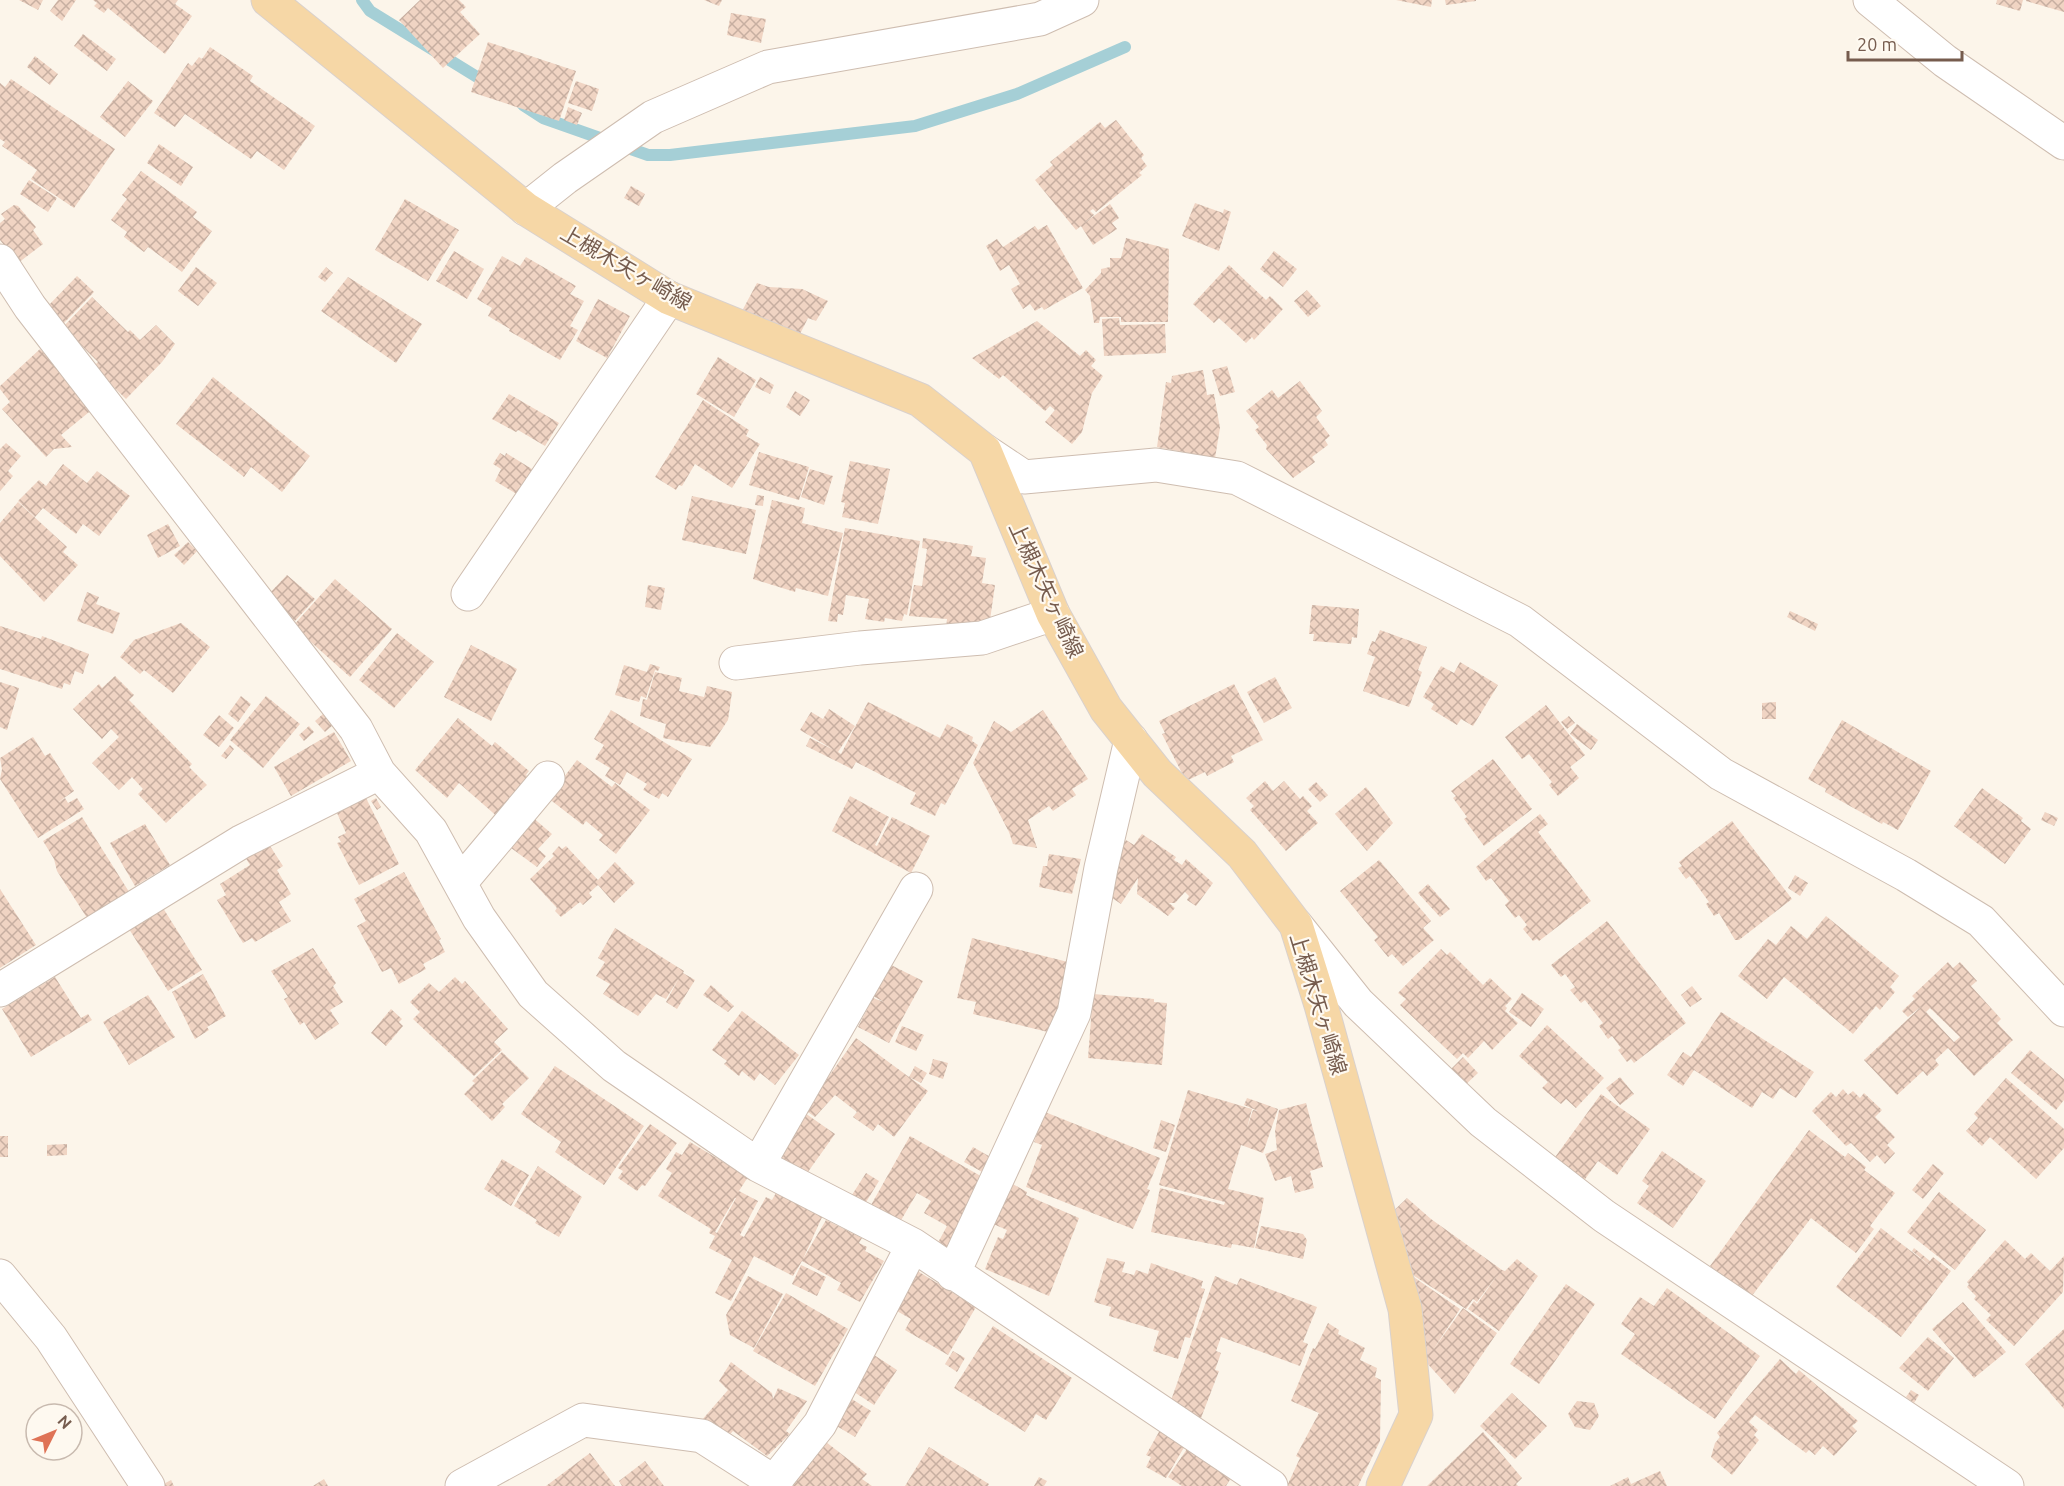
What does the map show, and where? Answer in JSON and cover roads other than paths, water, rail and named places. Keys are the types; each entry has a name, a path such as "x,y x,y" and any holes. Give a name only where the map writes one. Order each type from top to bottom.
{"main road":[{"name":"上槻木矢ヶ崎線","path":"268,0 526,209 669,298 920,400 985,451 1053,614 1106,709 1157,773 1242,854 1296,925 1321,1005 1405,1308 1416,1415 1383,1486"}],"street":[{"path":"526,209 565,178 653,117 768,67 1040,20 1082,0"},
{"path":"1870,0 1945,61 2064,143"},
{"path":"0,261 30,307 356,729 379,772 431,831 479,918 533,994 614,1066 758,1166 913,1245 1271,1486"},
{"path":"468,594 669,298"},
{"path":"985,451 1024,477 1156,465 1237,478 1520,621 1720,774 1905,875 1981,921 2064,1010"},
{"path":"736,663 860,648 982,638 1053,614"},
{"path":"953,1274 1074,1013 1101,868 1131,740"},
{"path":"0,990 241,842 379,772"},
{"path":"460,883 548,778"},
{"path":"758,1166 916,889"},
{"path":"1296,925 1358,1002 1492,1129 1604,1216 2007,1486"},
{"path":"462,1486 583,1420 702,1436 775,1484 820,1424 913,1245"},
{"path":"0,1276 51,1338 148,1486"}],"waterway":[{"path":"362,0 370,11 490,85"},
{"path":"523,105 543,118 648,155 670,155 915,126 1017,94 1125,47"}]}
